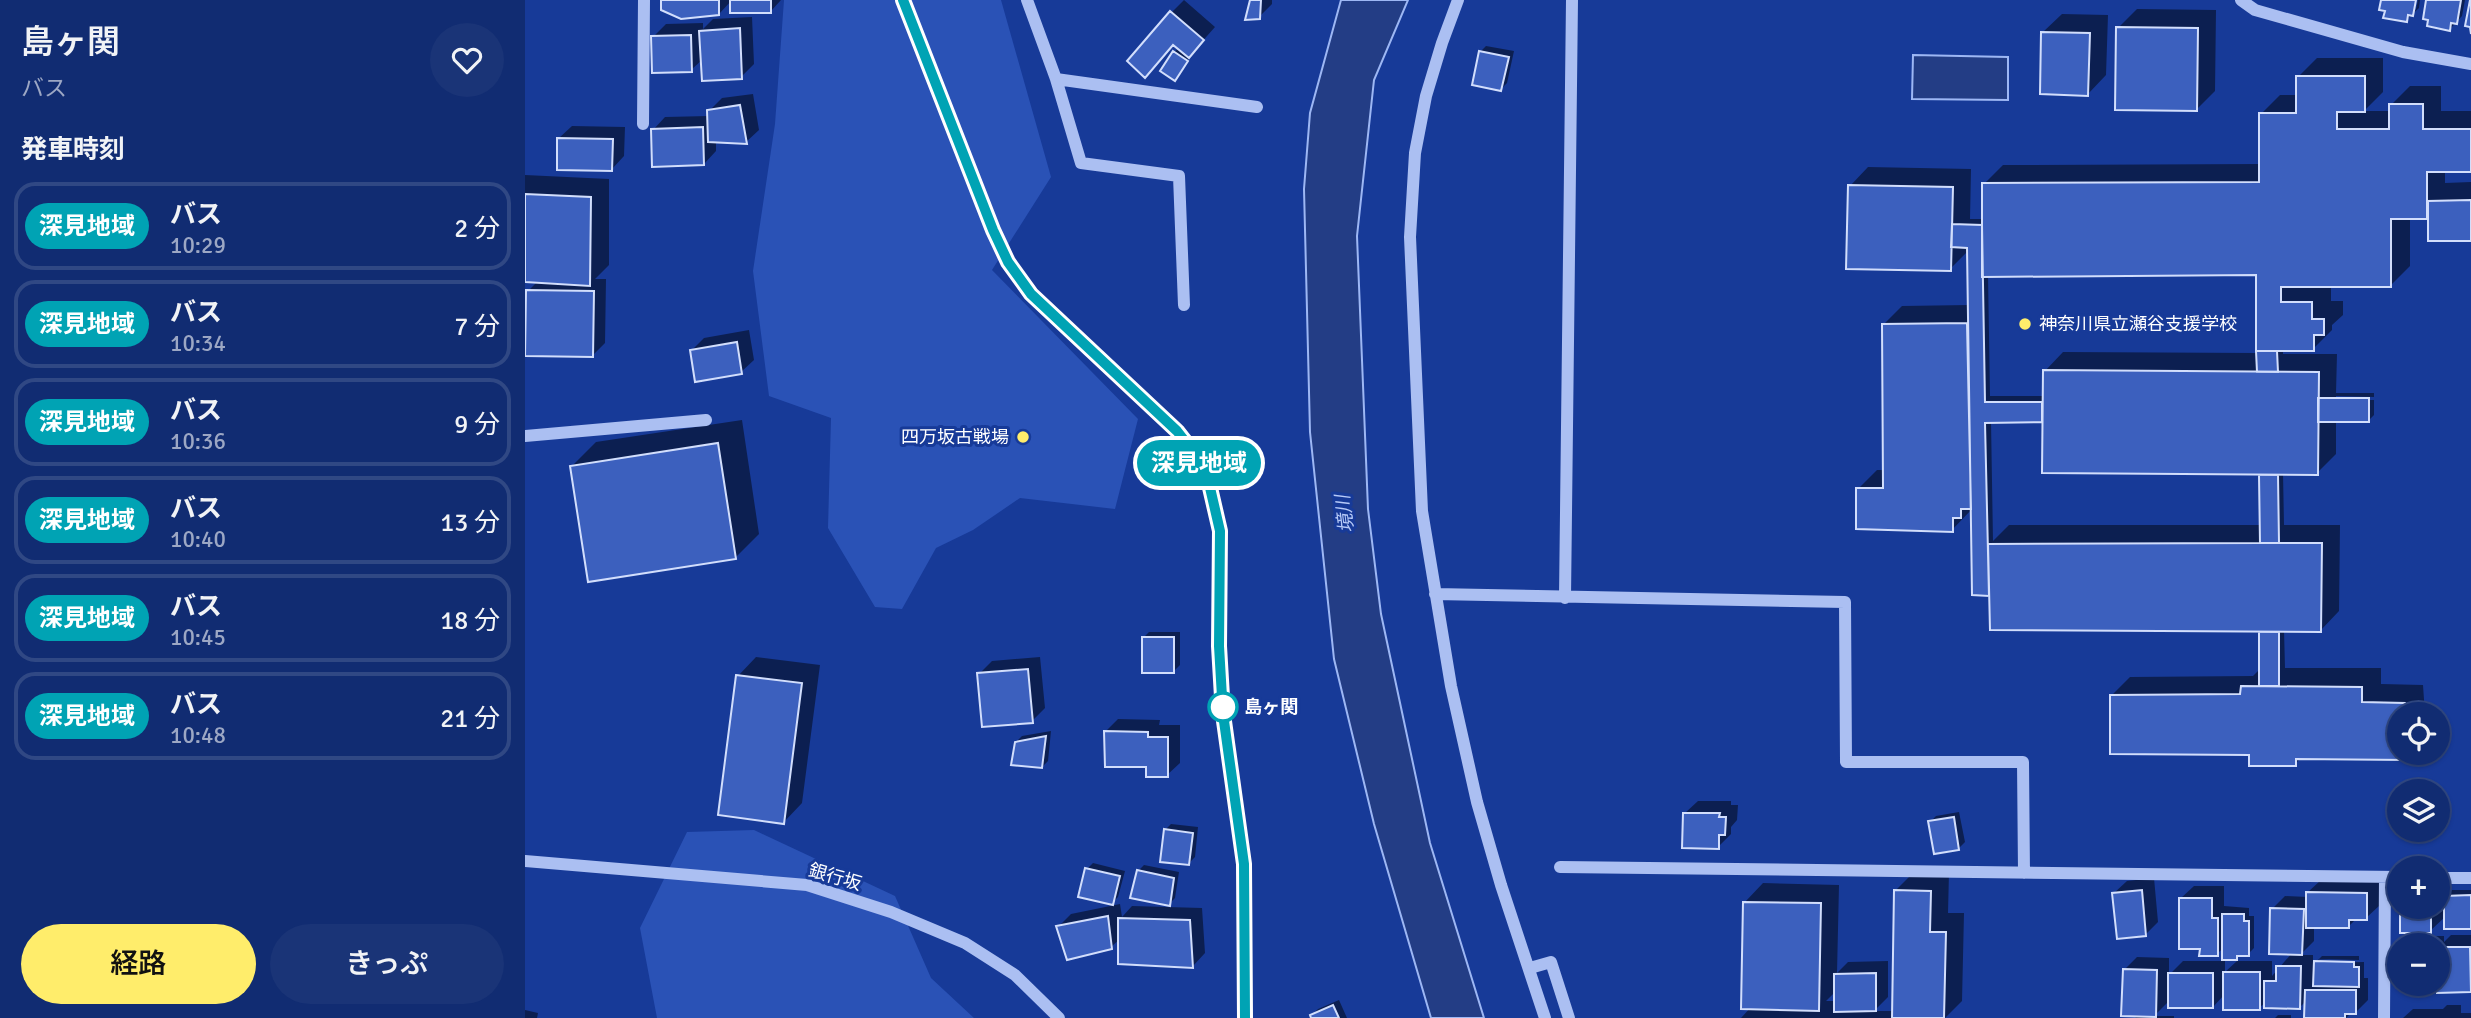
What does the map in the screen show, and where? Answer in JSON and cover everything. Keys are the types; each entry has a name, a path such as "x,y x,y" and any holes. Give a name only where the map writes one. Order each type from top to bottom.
{"street":[{"path":"643,124 644,0"},
{"path":"903,0 1008,262 1031,294 1177,431 1195,454 1208,479 1220,531 1219,646 1223,714 1244,864 1245,1018"},
{"path":"1027,0 1056,79 1081,163 1179,176 1184,305"},
{"path":"1458,0 1426,96 1415,153 1410,237 1422,511 1451,686 1477,802 1545,1018"},
{"path":"1565,598 1572,0"},
{"path":"2241,0 2255,10 2403,52 2471,64"},
{"path":"1056,79 1257,107"},
{"path":"525,436 706,420"},
{"path":"1434,594 1845,603 1846,762 2023,762 2024,873"},
{"name":"銀行坂","path":"525,861 807,885 891,912 965,943 1014,975 1059,1018"},
{"path":"1560,867 2385,877 2384,1018"},
{"path":"2450,878 2471,878"},
{"path":"1529,968 1551,962 1569,1018"}],"shaded area":[{"path":"784,0 1001,0 1051,177 992,270 1138,419 1115,509 1020,498 973,530 936,548 902,609 875,607 828,528 831,418 769,396 753,271 775,124"},
{"path":"754,830 895,896 931,978 974,1018 657,1018 640,928 687,832"}],"water":[{"name":"境川","path":"1341,0 1408,0 1374,80 1357,236 1368,509 1381,614 1430,843 1484,1018 1431,1018 1374,824 1334,659 1310,432 1304,189 1310,113"},
{"path":"1913,55 2008,57 2008,100 1912,99"}],"building":[{"path":"661,0 719,0 719,15 681,19 661,10"},
{"path":"730,0 771,0 771,13 730,13"},
{"path":"1250,0 1261,0 1260,19 1245,20"},
{"path":"2381,0 2416,0 2413,16 2408,15 2407,22 2383,18 2385,11 2379,10"},
{"path":"2426,0 2461,0 2457,24 2451,23 2450,31 2427,26 2428,20 2423,19"},
{"path":"2470,0 2471,34 2470,27 2465,26"},
{"path":"1170,11 1204,40 1189,58 1173,45 1145,78 1127,61"},
{"path":"2116,27 2198,28 2197,111 2115,110"},
{"path":"740,28 742,79 702,81 699,31"},
{"path":"2041,32 2090,33 2088,96 2040,94"},
{"path":"691,35 692,72 652,73 651,36"},
{"path":"1173,51 1188,61 1175,81 1160,71"},
{"path":"1479,51 1509,57 1501,91 1472,85"},
{"path":"2296,76 2365,76 2365,112 2337,112 2337,129 2389,129 2389,104 2423,104 2423,129 2471,129 2471,172 2427,172 2427,219 2391,219 2391,287 2281,287 2281,302 2312,302 2312,319 2324,319 2324,335 2314,335 2314,351 2256,351 2256,275 1982,277 1982,183 2259,182 2259,113 2296,113"},
{"path":"740,105 747,144 708,142 707,110"},
{"path":"703,127 704,165 652,167 651,129"},
{"path":"557,138 613,139 612,171 557,170"},
{"path":"1848,185 1953,187 1951,271 1846,269"},
{"path":"525,194 591,197 590,286 525,282"},
{"path":"2471,200 2471,241 2428,241 2428,201"},
{"path":"1952,224 1982,225 1985,402 2042,402 2042,422 1985,423 1989,596 1972,595 1967,248 1951,247"},
{"path":"526,290 594,291 593,357 525,356"},
{"path":"1967,323 1971,509 1961,509 1961,518 1953,518 1953,532 1856,529 1856,488 1883,488 1882,324"},
{"path":"737,342 742,374 695,382 690,350"},
{"path":"2256,351 2277,351 2278,372 2257,372"},
{"path":"2043,370 2319,372 2318,475 2042,473"},
{"path":"2318,398 2369,398 2369,422 2318,422"},
{"path":"718,443 736,559 588,582 570,466"},
{"path":"2259,475 2278,475 2279,543 2260,543"},
{"path":"2322,543 2321,632 1990,630 1988,544"},
{"path":"2259,632 2279,632 2279,686 2259,686"},
{"path":"1142,637 1174,637 1174,673 1142,673"},
{"path":"1028,669 1033,723 982,727 977,673"},
{"path":"736,675 802,683 784,824 718,815"},
{"path":"2241,686 2362,687 2362,702 2387,703 2387,760 2296,759 2296,766 2249,766 2249,755 2110,754 2110,695 2240,694"},
{"path":"1104,731 1148,732 1148,737 1168,737 1168,777 1146,777 1146,767 1105,767"},
{"path":"1046,736 1042,768 1011,765 1015,742"},
{"path":"1683,813 1720,813 1719,817 1726,817 1725,835 1719,835 1719,849 1682,848"},
{"path":"1954,817 1959,850 1934,854 1928,821"},
{"path":"1164,829 1193,833 1189,865 1160,862"},
{"path":"1085,868 1120,876 1113,905 1078,897"},
{"path":"1137,870 1174,878 1170,906 1130,898"},
{"path":"1894,890 1931,891 1930,932 1946,932 1944,1018 1892,1018"},
{"path":"2142,890 2146,936 2117,939 2112,893"},
{"path":"2306,892 2367,893 2367,920 2349,920 2349,928 2306,928"},
{"path":"2471,895 2471,929 2444,929 2444,919 2450,919 2450,896"},
{"path":"2179,898 2212,898 2212,918 2218,918 2218,956 2199,956 2200,949 2179,949"},
{"path":"1743,902 1821,903 1819,1011 1741,1009"},
{"path":"2270,908 2304,909 2302,955 2269,954"},
{"path":"2222,914 2244,914 2244,921 2249,921 2249,956 2237,956 2237,960 2222,960"},
{"path":"1108,916 1112,949 1067,960 1056,926"},
{"path":"1118,918 1190,920 1193,968 1118,964"},
{"path":"2400,919 2431,919 2431,933 2400,933"},
{"path":"2450,947 2470,947 2471,992 2450,993"},
{"path":"2314,961 2354,962 2354,967 2359,967 2359,987 2313,986"},
{"path":"2276,966 2301,966 2300,1009 2264,1008 2264,981 2276,981"},
{"path":"2123,969 2157,970 2156,1017 2121,1016"},
{"path":"2223,972 2260,972 2260,1010 2223,1010"},
{"path":"1876,973 1876,1011 1834,1012 1834,974"},
{"path":"2168,973 2213,973 2213,1008 2168,1008"},
{"path":"2305,990 2356,990 2356,1014 2345,1014 2345,1018 2304,1018"},
{"path":"1333,1005 1339,1018 1311,1018 1310,1015"}],"bus line":[{"name":"深見地域","path":"903,0 1008,262 1031,294 1080,337 1177,431 1195,454 1208,479 1220,531 1219,646 1223,714 1244,864 1245,1018"}],"place":[{"name":"神奈川県立瀬谷支援学校","path":"2025,324"},
{"name":"四万坂古戦場","path":"1023,437"},
{"name":"島ヶ関","path":"1223,707"}]}
